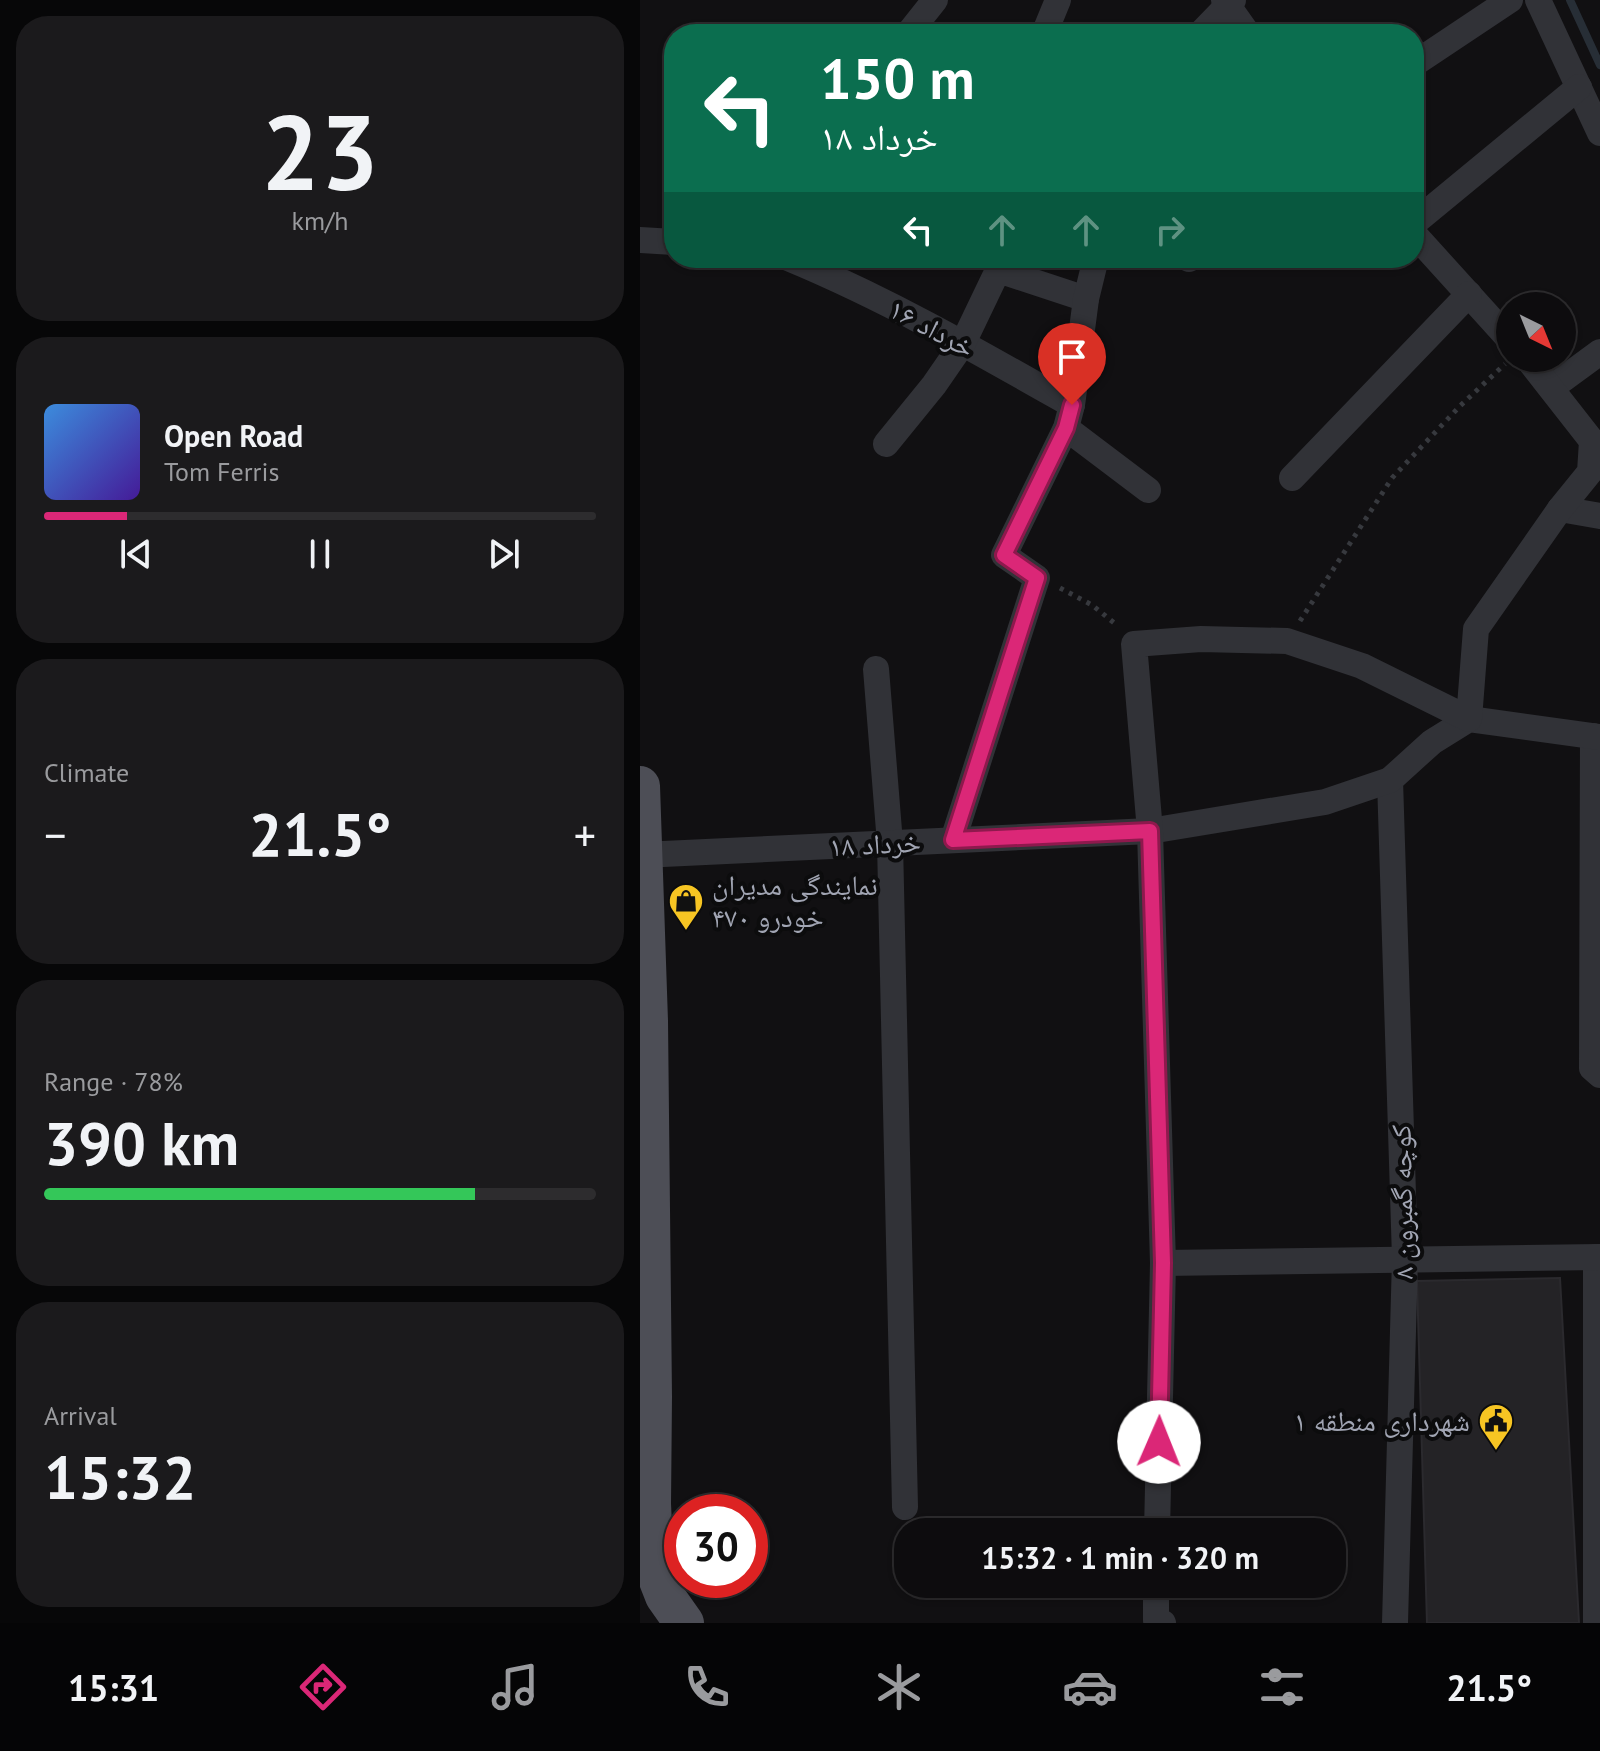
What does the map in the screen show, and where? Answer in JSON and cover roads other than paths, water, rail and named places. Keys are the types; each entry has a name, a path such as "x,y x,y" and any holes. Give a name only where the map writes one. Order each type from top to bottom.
{"main road":[{"path":"640,786 648,1021 646,1542 665,1596 684,1623"}],"street":[{"path":"916,24 935,0"},
{"path":"1048,24 1058,0"},
{"path":"1424,57 1510,0"},
{"path":"1538,0 1600,133"},
{"path":"1209,24 1228,2 1242,24"},
{"path":"1424,215 1579,87"},
{"path":"640,240 664,241"},
{"path":"1424,245 1496,324"},
{"name":"خرداد ۱۶","path":"811,268 963,343 1069,416 1148,490"},
{"path":"953,840 1037,578 1004,555 1069,416 1094,268"},
{"path":"886,444 934,385 963,343 998,270 1086,299"},
{"path":"1292,478 1469,294"},
{"path":"1551,388 1600,352"},
{"path":"1469,719 1476,629 1560,509 1590,472 1592,441 1538,372"},
{"path":"1560,509 1600,516"},
{"path":"1157,1518 1163,1263 1150,831 1134,644 1201,639 1287,641 1362,666 1469,719 1597,736 1592,1068 1600,1075"},
{"path":"876,669 890,843 905,1507"},
{"path":"1390,780 1432,742 1469,719"},
{"name":"خرداد ۱۸","path":"642,855 1150,831 1325,802 1390,780"},
{"name":"کوچه گمبرون ۸","path":"1390,780 1405,1258 1395,1623"},
{"path":"1163,1263 1598,1257 1596,1623"},
{"path":"1156,1598 1156,1620 1163,1623"}],"waterway":[{"path":"1570,0 1600,65"}],"place":[{"name":"نمایندگی مدیران خودرو ۴۷۰","path":"686,932"},
{"name":"شهرداری منطقه ۱","path":"1496,1452"}]}
